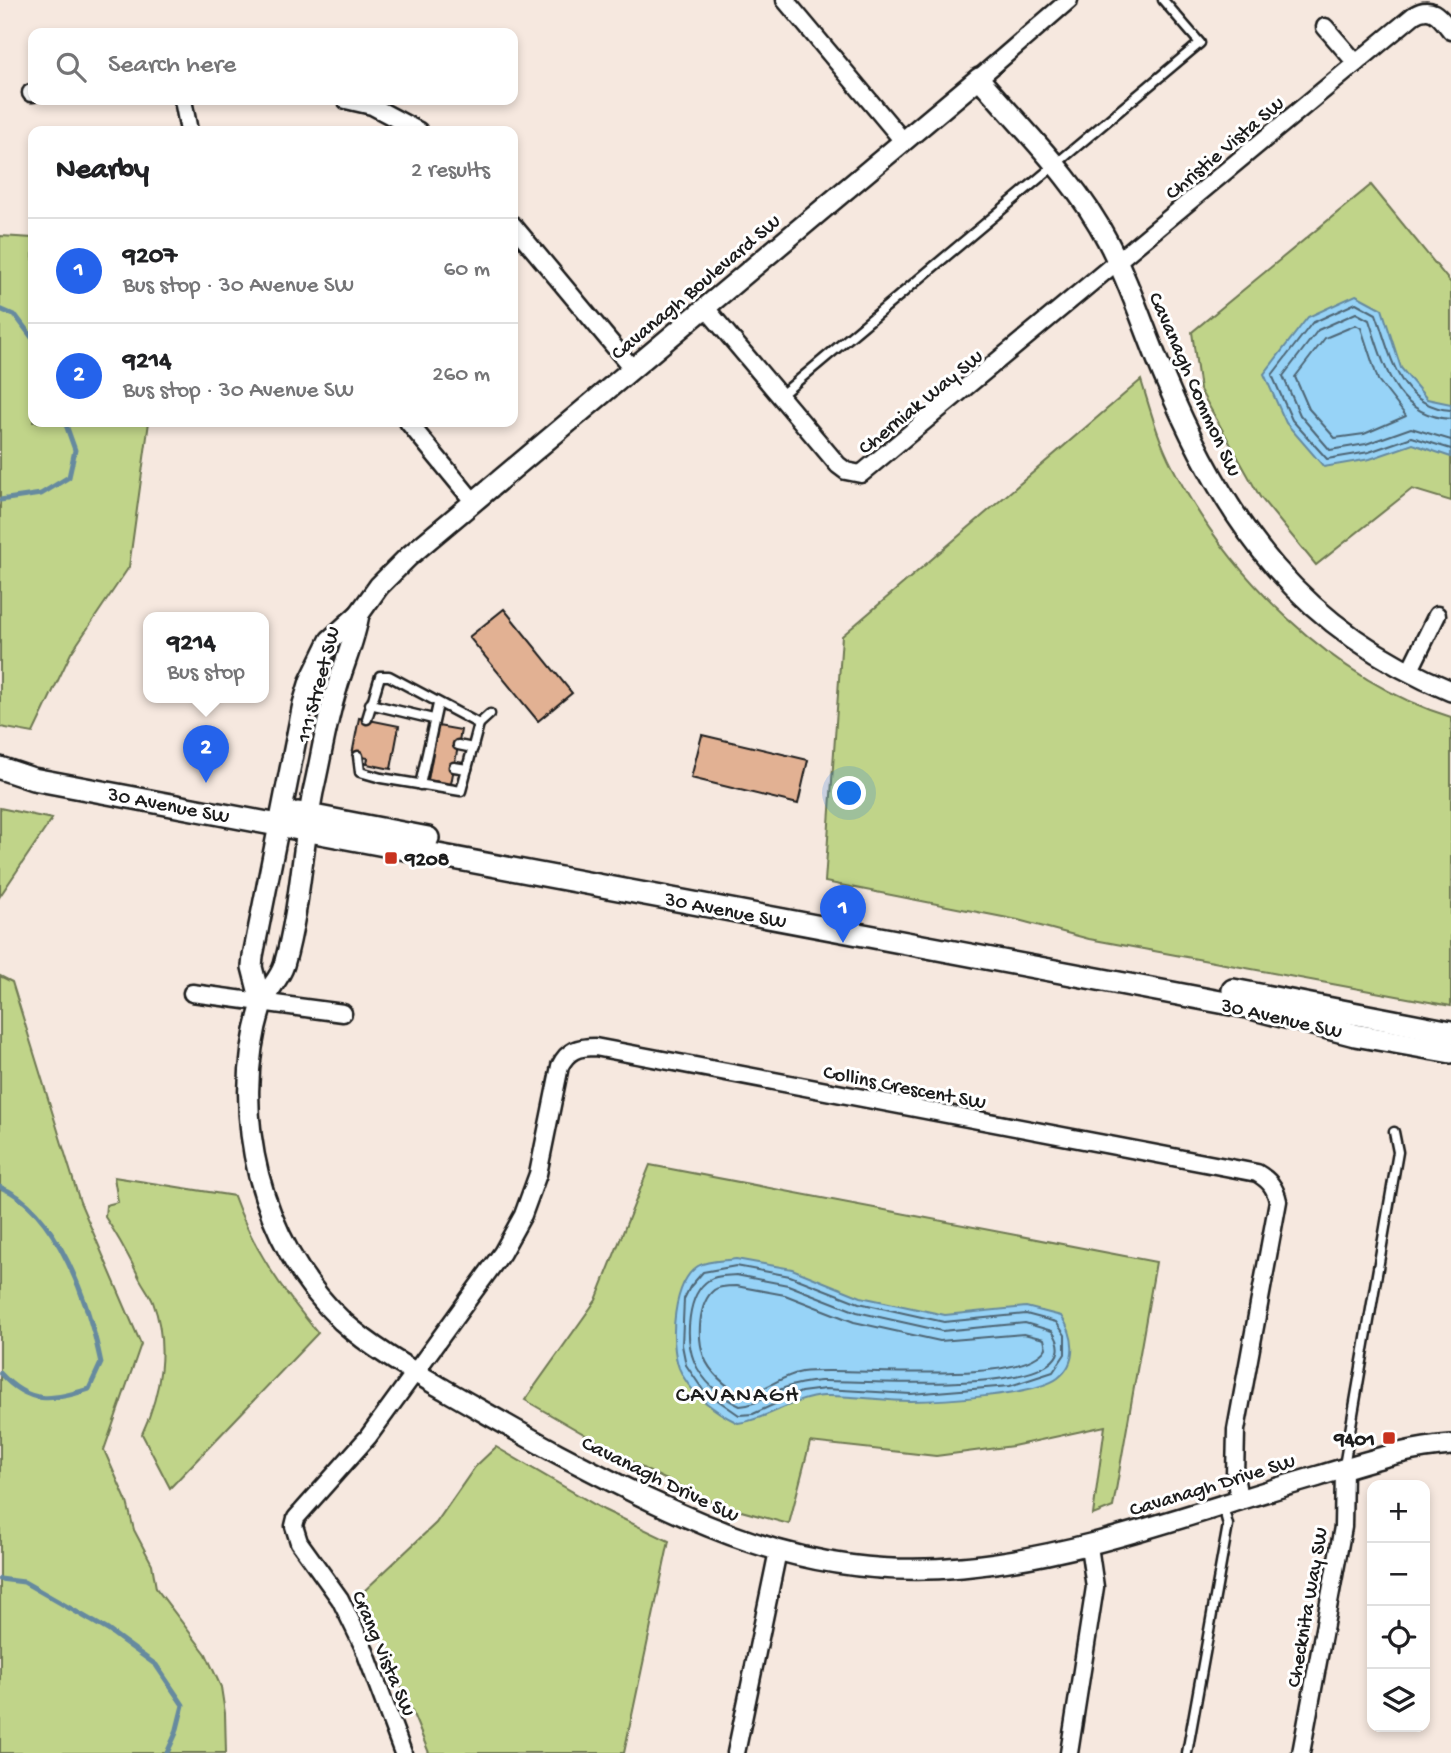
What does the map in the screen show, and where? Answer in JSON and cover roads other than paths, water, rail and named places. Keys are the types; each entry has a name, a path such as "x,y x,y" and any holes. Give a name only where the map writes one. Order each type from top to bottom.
{"main road":[{"name":"30 Avenue SW","path":"0,762 281,818"},
{"name":"30 Avenue SW","path":"0,768 33,779 308,822 1451,1032"},
{"name":"30 Avenue SW","path":"308,822 1247,1007 1355,1035 1451,1052"}],"street":[{"path":"785,0 904,142"},
{"name":"Cavanagh Boulevard SW","path":"359,614 392,571 473,500 904,142 1069,0"},
{"name":"Christie Vista SW","path":"1118,264 1420,12 1433,11 1451,31"},
{"path":"1325,27 1356,63"},
{"name":"Cavanagh Common SW","path":"979,78 1054,166 1088,211 1118,264 1197,450 1219,491 1248,534 1308,604 1339,630 1409,672 1451,691"},
{"path":"184,105 188,126"},
{"path":"368,105 410,126"},
{"path":"518,231 632,368"},
{"name":"Cherniak Way SW","path":"705,307 838,465 846,471 861,474 1118,264"},
{"path":"412,427 473,500"},
{"name":"111 Street SW","path":"281,818 310,681 330,640 359,614"},
{"name":"111 Street SW","path":"308,822 335,693 351,651 359,614"},
{"path":"1409,672 1437,615"},
{"name":"Cavanagh Drive SW","path":"261,1002 252,967 253,956 281,818"},
{"name":"Cavanagh Drive SW","path":"308,822 284,964 261,1002 253,1051 251,1130 257,1172 268,1207 296,1263 318,1295 370,1343 528,1437 671,1512 730,1537 778,1551 850,1565 919,1569 992,1564 1089,1546 1231,1501 1408,1450 1451,1445"},
{"path":"192,993 343,1013"},
{"name":"Collins Crescent SW","path":"415,1372 491,1270 523,1215 543,1157 558,1073 564,1059 576,1049 595,1047 1257,1173 1265,1178 1273,1186 1278,1201 1236,1430 1235,1476 1231,1501"},
{"name":"Crang Vista SW","path":"403,1753 351,1619 326,1576 299,1542 294,1526 300,1512 359,1447 415,1372"},
{"name":"Checknita Way SW","path":"1301,1753 1343,1527 1344,1469"},
{"path":"1069,1753 1095,1587 1089,1546"},
{"path":"736,1753 778,1551"}],"lane":[{"path":"781,396 1200,43 1163,0"},
{"path":"367,719 380,676 389,676 479,724"},
{"path":"370,704 433,719"},
{"path":"420,785 428,763 433,719 438,704"},
{"path":"358,756 360,772 461,791 479,724 489,713"},
{"path":"458,745 473,747"},
{"path":"454,767 467,769"},
{"path":"1344,1469 1398,1152 1394,1132"},
{"path":"1187,1753 1231,1501"}],"water":[{"path":"1356,295 1382,309 1401,368 1427,399 1451,404 1451,457 1413,444 1370,459 1324,467 1286,423 1264,374 1308,317"},
{"path":"736,1259 792,1269 861,1297 945,1315 1026,1307 1061,1316 1069,1331 1072,1356 1065,1371 1058,1378 1030,1389 987,1396 924,1401 824,1396 801,1400 738,1423 704,1401 689,1386 679,1368 674,1343 678,1298 690,1274 702,1264"}],"waterway":[{"path":"0,309 16,316 28,332"},
{"path":"0,500 41,494 69,477 75,450 67,427"},
{"path":"0,1187 21,1199 39,1216 55,1238 80,1289 101,1363 89,1389 52,1398 42,1398 21,1391 0,1373"},
{"path":"0,1579 24,1582 108,1630 156,1665 183,1705 176,1733 167,1753"}],"place":[{"name":"9214","path":"206,783"},
{"name":"9208","path":"391,858"},
{"name":"9207","path":"843,943"},
{"name":"9401","path":"1389,1438"}],"district":[{"name":"CAVANAGH","path":"738,1393"}]}
